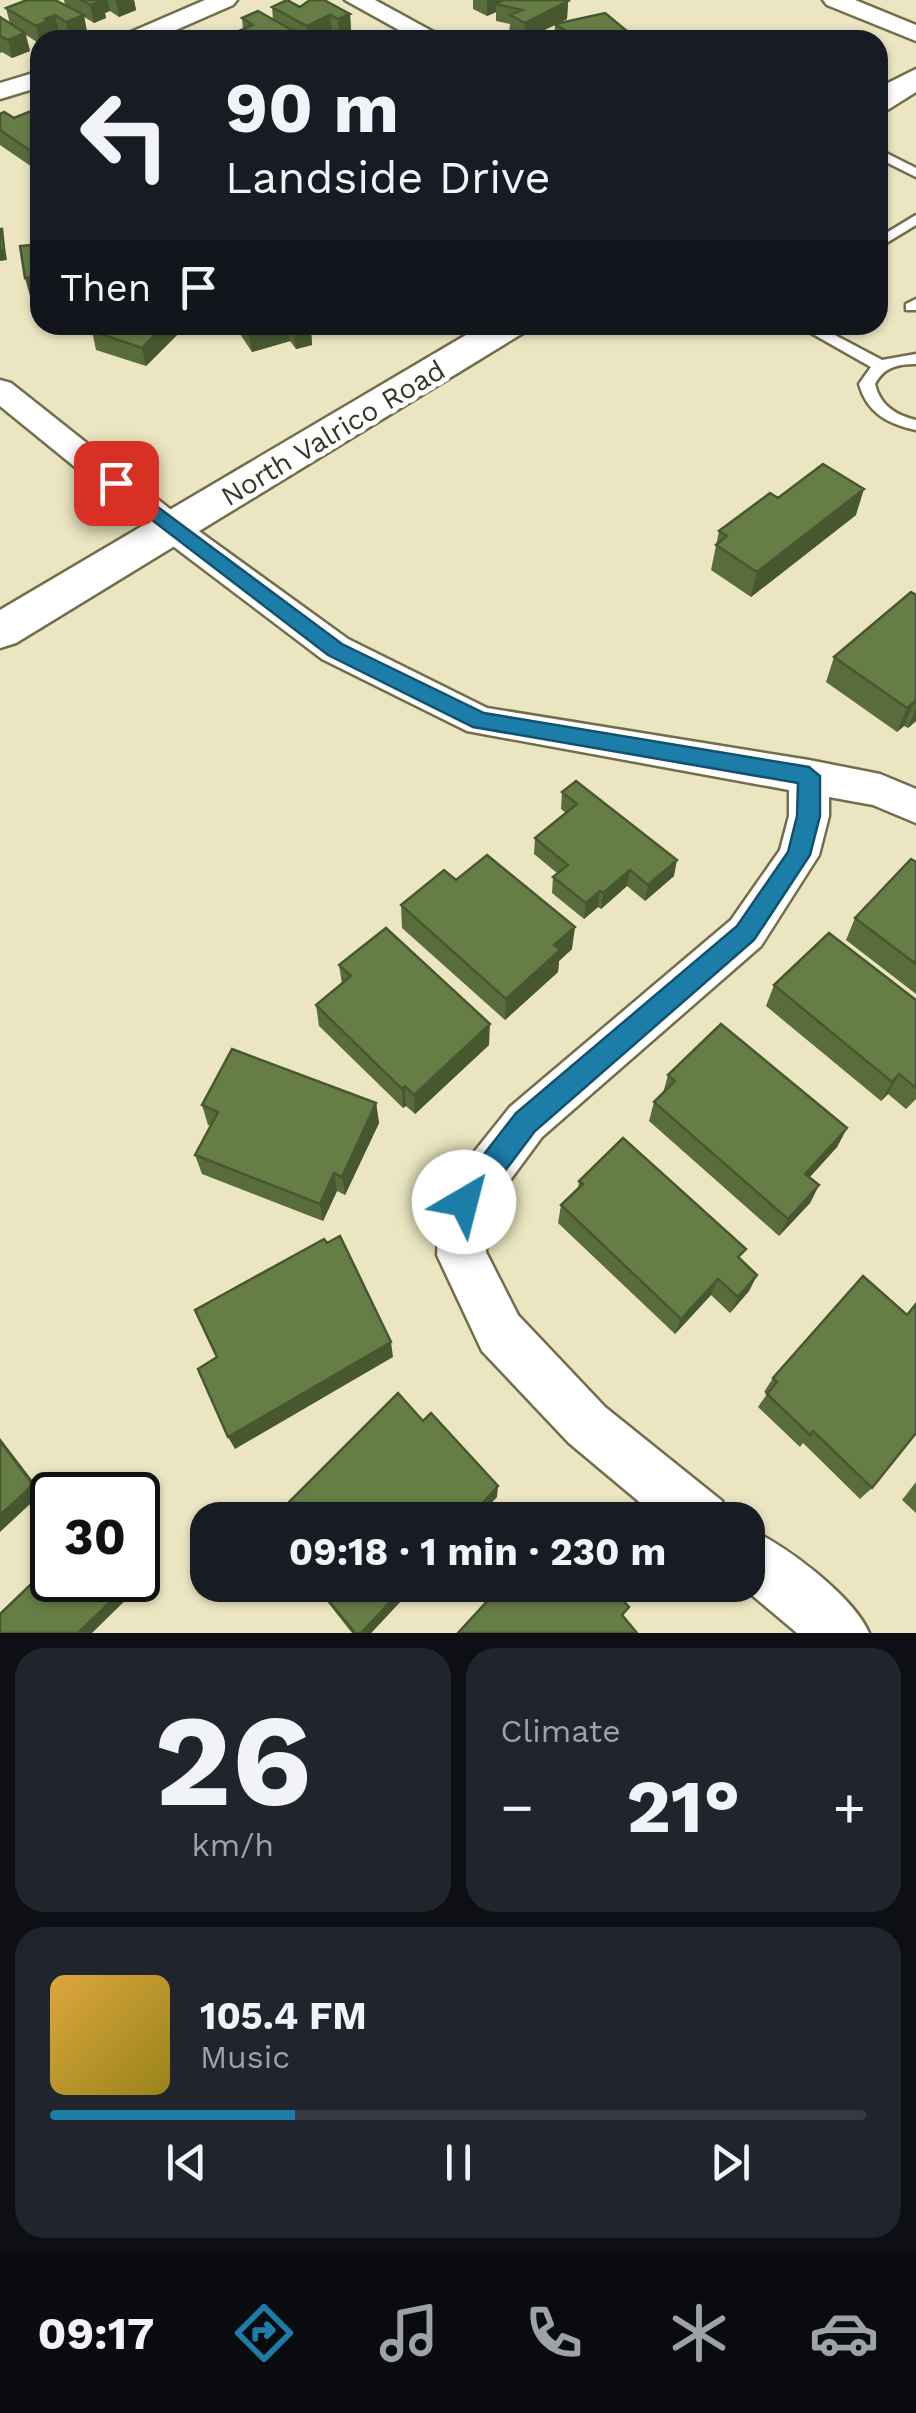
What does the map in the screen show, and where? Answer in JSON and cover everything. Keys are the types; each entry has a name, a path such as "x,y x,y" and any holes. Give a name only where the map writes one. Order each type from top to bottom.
{"street":[{"path":"156,30 225,0"},
{"path":"358,0 416,30"},
{"path":"835,0 916,34"},
{"path":"888,96 916,78"},
{"path":"0,91 30,83"},
{"name":"North Valrico Road","path":"0,631 494,335"},
{"path":"0,390 174,529 335,650 480,721 880,790 916,807"},
{"path":"681,1502 587,1425 500,1332 461,1255 464,1202 526,1122 746,933 798,855 809,816 809,776"},
{"path":"765,1570 841,1633"}],"lane":[{"path":"888,158 916,173"},
{"path":"888,237 916,219"},
{"path":"823,335 880,366"},
{"path":"916,359 880,366 867,384 869,396 890,416 916,425"}],"building":[{"path":"27,0 55,0 84,15 66,22 55,15 36,26 6,8"},
{"path":"287,0 300,7 310,0 324,0 350,14 338,19 330,15 307,26 272,7"},
{"path":"504,0 568,1 525,23 510,15 522,10 496,4"},
{"path":"258,11 292,30 241,30 253,25 242,18"},
{"path":"605,13 626,30 565,30 555,24"},
{"path":"0,17 25,33 8,40 0,36"},
{"path":"30,111 30,150 0,130 0,114 4,112 14,118"},
{"path":"0,229 4,250 0,251"},
{"path":"30,245 30,277 25,278 20,246"},
{"path":"104,335 155,335 142,348"},
{"path":"823,464 864,489 757,572 716,545 727,536 719,531 770,493 778,498"},
{"path":"911,592 916,595 916,703 907,708 834,657"},
{"path":"576,781 677,860 648,885 630,870 586,903 553,877 568,865 535,838 577,804 562,792"},
{"path":"487,855 575,927 554,945 560,950 506,999 401,905 444,870 456,880"},
{"path":"911,859 916,862 916,964 855,918"},
{"path":"386,928 490,1024 414,1095 405,1086 402,1089 316,1005 351,976 339,965"},
{"path":"829,933 916,1000 916,1088 899,1074 892,1082 774,985"},
{"path":"721,1024 847,1128 805,1174 819,1185 788,1219 654,1102 675,1081 668,1075"},
{"path":"232,1049 376,1103 342,1177 334,1173 320,1204 195,1155 218,1112 202,1105"},
{"path":"623,1138 746,1249 738,1257 757,1275 738,1297 718,1279 681,1319 561,1205 583,1184 579,1181"},
{"path":"340,1236 391,1342 228,1437 198,1369 217,1357 195,1310 324,1239 327,1243"},
{"path":"863,1276 907,1315 916,1304 916,1433 872,1488 813,1431 810,1435 767,1394 777,1382 773,1378"},
{"path":"398,1393 423,1421 431,1413 498,1486 483,1502 289,1502"},
{"path":"0,1441 30,1481 30,1488 0,1515"},
{"path":"30,1585 30,1602 110,1602 78,1633 0,1633 0,1614"},
{"path":"330,1602 390,1602 361,1633 355,1633"},
{"path":"486,1602 624,1602 629,1607 622,1615 637,1633 458,1633"}],"route":[{"path":"116,483 335,650 480,721 809,776 809,816 798,855 746,933 526,1122 464,1202"}]}
